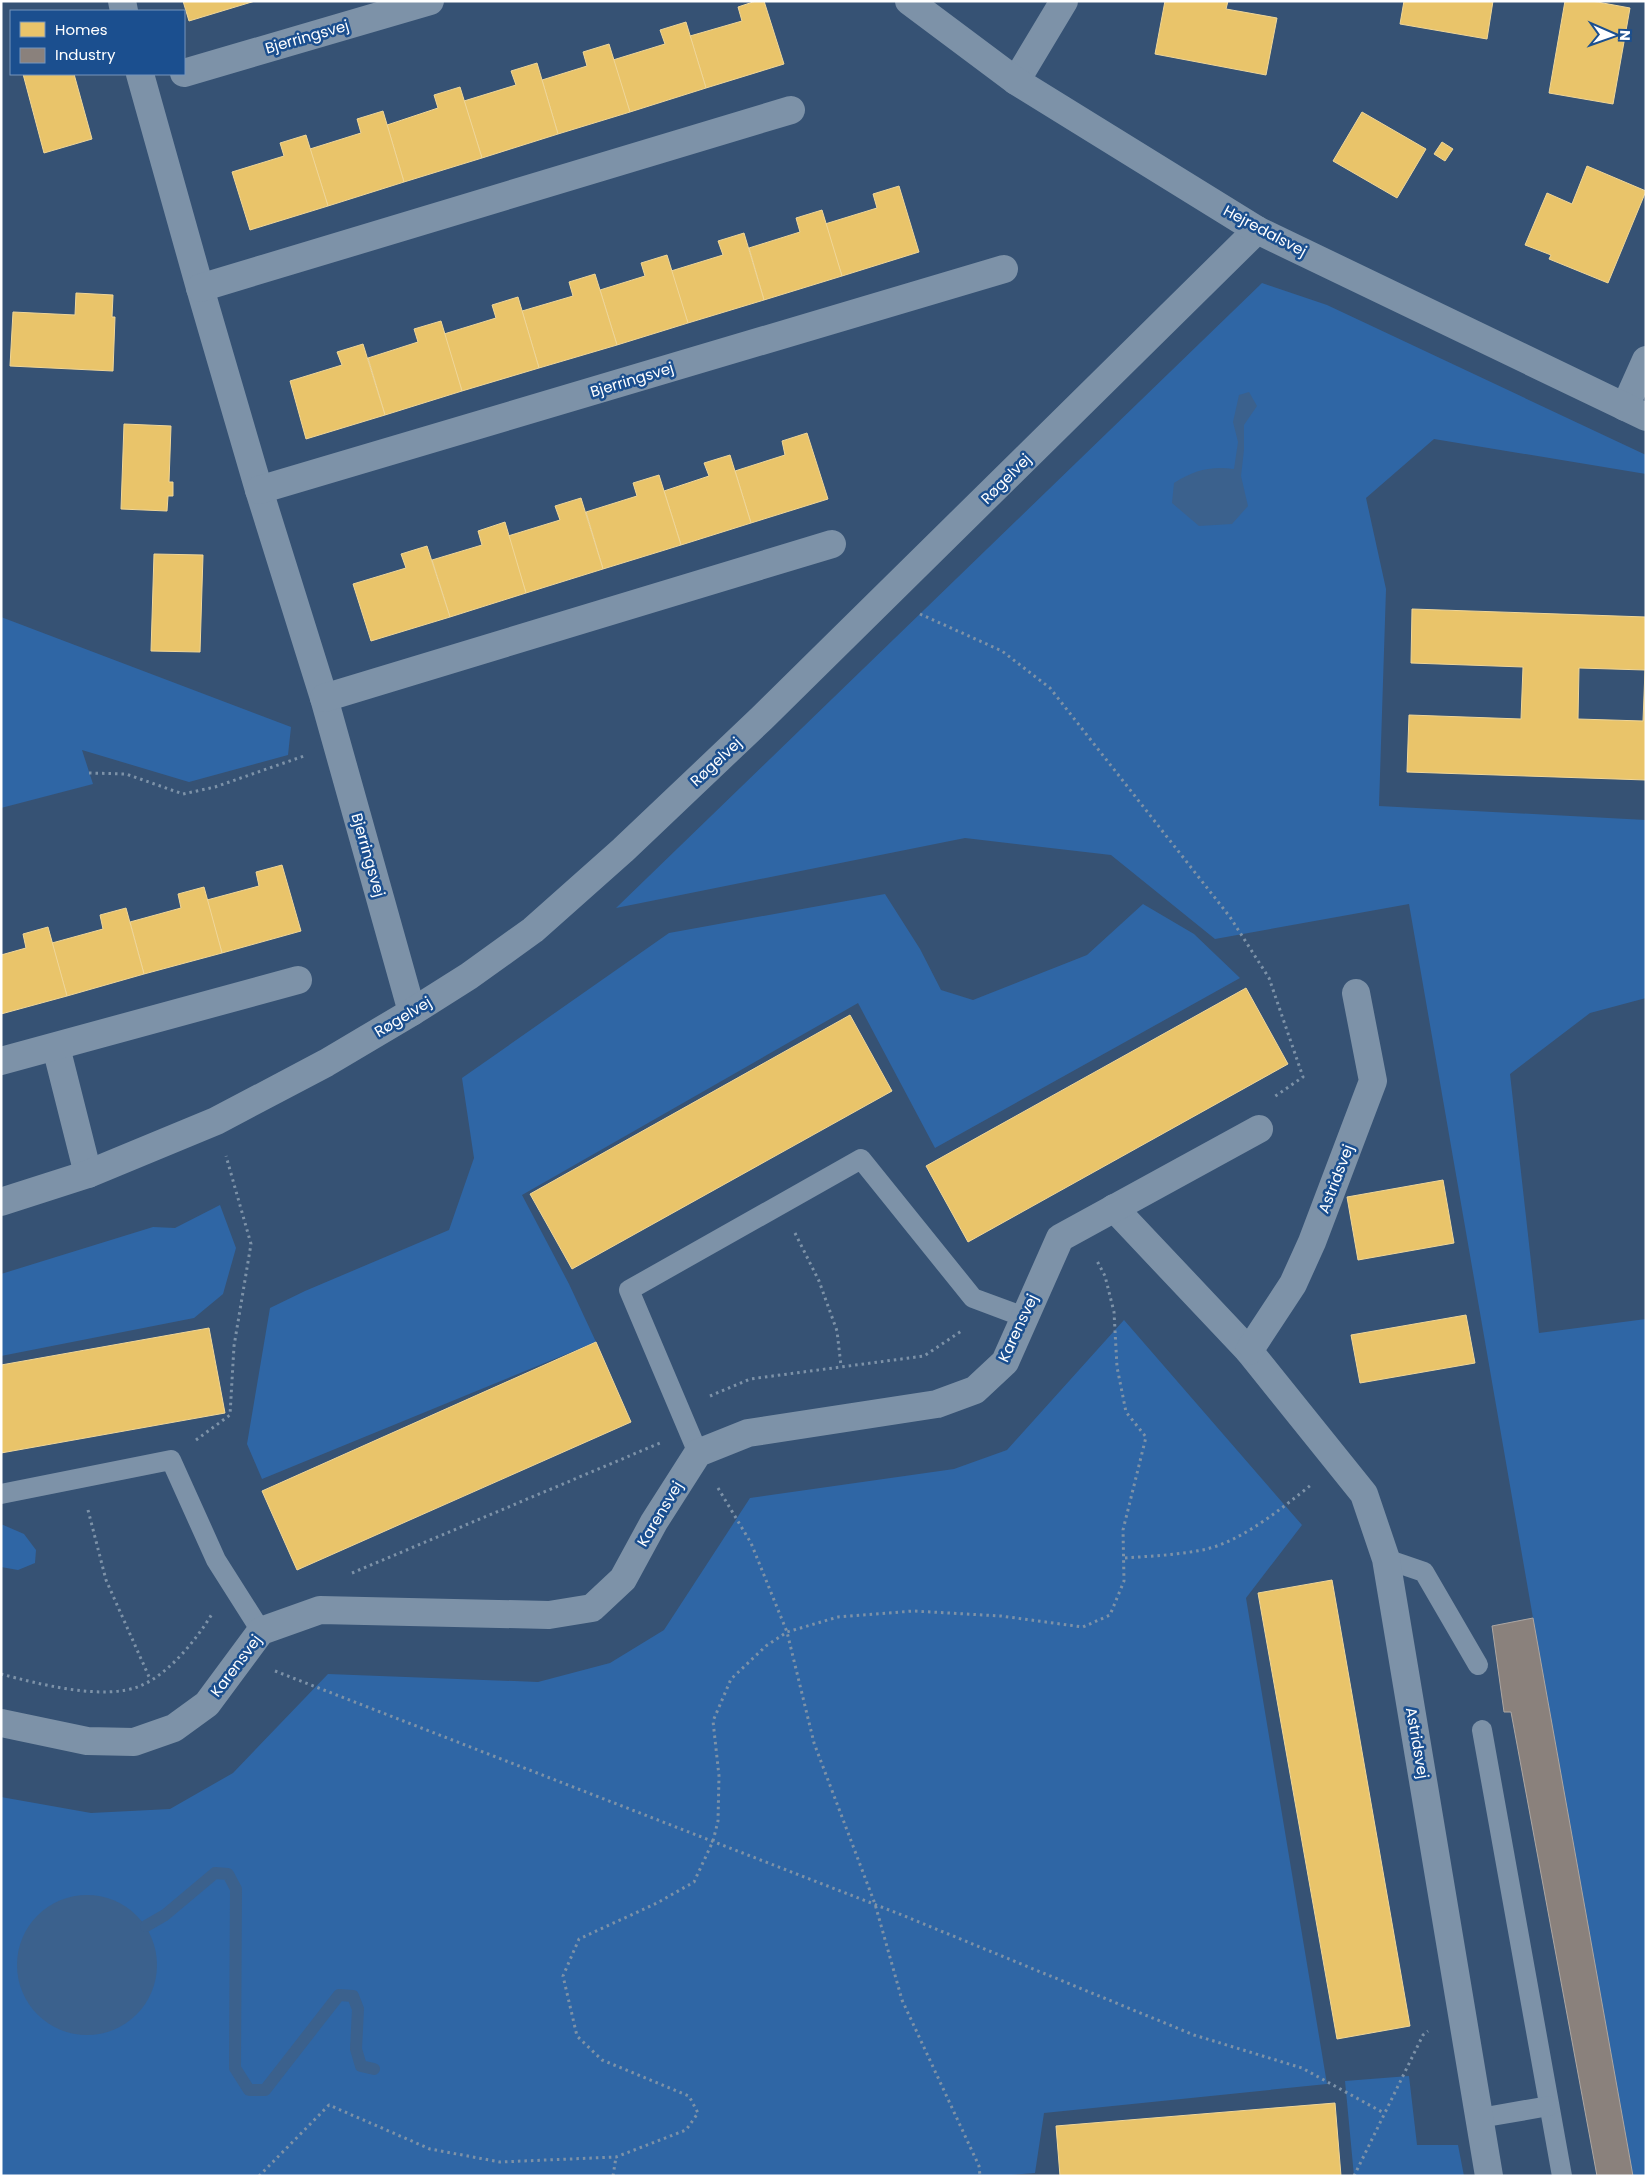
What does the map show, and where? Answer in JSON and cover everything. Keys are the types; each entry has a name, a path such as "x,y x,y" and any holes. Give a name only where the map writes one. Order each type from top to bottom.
{"street":[{"name":"Bjerringsvej","path":"185,72 430,1"},
{"name":"Hejredalsvej","path":"909,1 1016,80 1257,230 1636,412"},
{"path":"1016,80 1064,1"},
{"name":"Bjerringsvej","path":"168,75 141,79 259,490 338,745 412,1012"},
{"path":"200,288 791,110"},
{"name":"Røgelvej","path":"1,1202 88,1174 216,1121 326,1064 469,976 533,930 623,850 885,598 1257,230"},
{"name":"Bjerringsvej","path":"259,490 1004,269"},
{"path":"1636,412 1646,360"},
{"path":"324,698 832,544"},
{"path":"1,1061 298,980"},
{"name":"Astridsvej","path":"1249,1351 1293,1284 1312,1242 1373,1081 1356,993"},
{"path":"56,1047 88,1174"},
{"name":"Karensvej","path":"1,1722 87,1741 134,1742 174,1728 207,1704 261,1631 320,1610 548,1615 592,1608 623,1579 654,1522 693,1442 936,1404 975,1390 1005,1362 1060,1238 1259,1130"},
{"name":"Astridsvej","path":"1114,1208 1249,1351 1364,1494 1386,1559 1489,2176"}],"lane":[{"path":"693,1442 629,1290 861,1159 973,1298 1024,1317"},
{"path":"1,1494 170,1460 216,1560 261,1631"},
{"path":"1386,1559 1424,1572 1478,1665"},
{"path":"1482,1730 1562,2176"},
{"path":"1480,2118 1550,2106"}],"path":[{"path":"885,598 1002,651 1050,688 1230,917 1269,978 1303,1077 1252,1112 1259,1130"},
{"path":"89,773 126,774 183,794 215,787 338,745"},
{"path":"170,1460 230,1415 234,1346 251,1244 216,1121"},
{"path":"781,1204 819,1281 837,1331 841,1366"},
{"path":"259,2176 329,2105 430,2150 500,2162 616,2157 686,2130 698,2113 689,2096 602,2060 577,2036 563,1976 579,1939 658,1903 694,1882 713,1841 718,1821 719,1776 712,1721 731,1679 766,1646 787,1632 838,1617 913,1611 1001,1616 1083,1627 1110,1615 1124,1582 1124,1530 1146,1437 1126,1412 1117,1367 1114,1312 1105,1276 1078,1228"},
{"path":"679,1408 750,1379 924,1356 968,1327 992,1305"},
{"path":"352,1573 693,1442 752,1543 787,1632 814,1744 874,1904 902,2000 979,2166 980,2176"},
{"path":"1125,1558 1204,1550 1224,1543 1265,1519 1339,1462"},
{"path":"79,1478 106,1580 150,1679"},
{"path":"1,1674 35,1683 109,1693 140,1686 170,1666 203,1629 232,1584"},
{"path":"242,1658 874,1904 1194,2035 1302,2068 1384,2113"},
{"path":"1354,2176 1422,2035 1462,2008"},
{"path":"613,2176 616,2157"}],"shaded area":[{"path":"1262,283 1327,305 1646,455 1646,474 1434,439 1366,498 1386,589 1379,806 1646,820 1646,998 1590,1013 1510,1074 1539,1333 1646,1319 1646,2176 1633,2176 1533,1618 1409,904 1215,939 1111,855 965,838 616,908"},
{"path":"1249,392 1257,406 1244,425 1241,476 1248,506 1232,524 1199,526 1172,503 1174,483 1203,470 1217,468 1234,469 1238,442 1233,422 1239,395"},
{"path":"1,617 291,727 288,755 189,782 82,750 93,784 1,808"},
{"path":"885,894 920,949 941,990 973,1000 1087,955 1143,904 1194,934 1240,978 935,1148 858,1003 522,1195 569,1284 596,1342 262,1479 247,1444 270,1308 305,1291 449,1230 474,1158 462,1078 669,933"},
{"path":"220,1205 236,1248 223,1294 194,1318 1,1356 1,1274 153,1227 175,1228"},
{"path":"1124,1320 1302,1525 1246,1598 1327,2084 1044,2113 1035,2173 998,2176 1,2176 1,1797 91,1813 170,1809 233,1773 328,1674 538,1682 610,1663 664,1630 750,1498 954,1469 1007,1450"},
{"path":"1,1524 24,1534 36,1550 35,1563 18,1570 1,1567"},
{"path":"87,1895 114,1901 126,1907 136,1916 145,1926 151,1938 157,1965 151,1992 145,2004 136,2014 126,2023 114,2029 87,2035 60,2029 48,2023 38,2014 29,2004 23,1992 17,1965 23,1938 29,1926 38,1916 48,1907 60,1901"},
{"path":"1409,2076 1417,2145 1458,2145 1464,2176 1354,2176 1345,2081"}],"building: Homes":[{"path":"183,1 255,1 189,21"},
{"path":"756,1 764,1 784,64 706,88 690,36 742,21 738,7"},
{"path":"1165,1 1228,1 1226,9 1277,18 1266,75 1155,54"},
{"path":"1404,1 1493,1 1487,39 1400,24"},
{"path":"1565,1 1592,1 1630,8 1613,104 1549,93"},
{"path":"686,22 706,88 630,112 613,60 665,44 660,30"},
{"path":"609,44 630,112 558,134 542,80 587,66 583,52"},
{"path":"537,63 558,134 482,158 464,101 516,85 511,71"},
{"path":"23,75 74,75 92,139 44,153"},
{"path":"460,87 482,158 404,182 387,125 438,108 434,95"},
{"path":"383,111 404,182 328,206 310,149 361,133 357,119"},
{"path":"1362,112 1426,149 1397,198 1333,161"},
{"path":"306,135 328,206 250,230 232,172 284,156 280,143"},
{"path":"1442,142 1453,149 1445,161 1434,154"},
{"path":"1587,166 1646,191 1608,283 1549,259 1551,255 1525,245 1547,193 1572,204"},
{"path":"899,186 919,252 842,276 825,224 877,208 873,194"},
{"path":"822,210 842,276 764,300 749,248 800,232 796,218"},
{"path":"744,233 764,300 688,323 671,271 723,255 718,241"},
{"path":"667,255 688,323 617,345 600,290 645,276 641,263"},
{"path":"595,274 617,345 539,368 522,311 573,296 569,282"},
{"path":"76,293 113,295 112,317 115,317 113,371 10,366 13,312 75,315"},
{"path":"518,297 539,368 462,391 444,334 496,318 492,305"},
{"path":"441,321 462,391 385,415 368,358 418,342 414,329"},
{"path":"363,344 385,415 306,439 290,381 342,365 337,352"},
{"path":"124,424 171,426 169,482 173,482 173,496 168,496 167,511 121,509"},
{"path":"807,433 828,499 751,523 735,471 785,455 782,441"},
{"path":"730,455 751,523 681,545 664,491 709,476 704,463"},
{"path":"659,475 681,545 603,569 586,512 637,496 633,483"},
{"path":"581,498 603,569 526,593 508,536 560,520 555,506"},
{"path":"505,522 526,593 450,617 432,560 482,545 478,531"},
{"path":"427,546 450,617 371,641 353,584 406,568 401,554"},
{"path":"154,554 203,555 200,652 151,651"},
{"path":"1412,609 1646,617 1646,780 1407,772 1409,715 1521,719 1523,667 1411,663","holes":["1579,668 1645,670 1643,721 1578,719"]},
{"path":"282,865 301,931 222,953 207,900 259,886 256,872"},
{"path":"204,887 222,953 144,974 130,922 181,908 178,894"},
{"path":"126,908 144,974 67,996 52,943 103,929 100,915"},
{"path":"48,927 67,996 1,1014 1,955 26,948 23,934"},
{"path":"1246,988 1288,1064 968,1242 926,1166"},
{"path":"850,1015 892,1091 572,1269 530,1194"},
{"path":"1443,1180 1454,1243 1358,1260 1347,1197"},
{"path":"1466,1315 1475,1363 1360,1383 1351,1335"},
{"path":"209,1328 225,1413 1,1453 1,1365"},
{"path":"596,1342 631,1422 297,1570 262,1491"},
{"path":"1332,1580 1410,2026 1337,2039 1258,1593"},
{"path":"1335,2103 1341,2176 1060,2176 1056,2126"}],"building: Industry":[{"path":"1533,1618 1633,2176 1597,2176 1511,1712 1504,1712 1492,1626"}],"waterway":[{"path":"146,1926 165,1915 215,1873 228,1874 236,1889 235,2068 249,2090 265,2090 339,1995 353,1996 358,2009 356,2049 361,2066 374,2069"}]}
